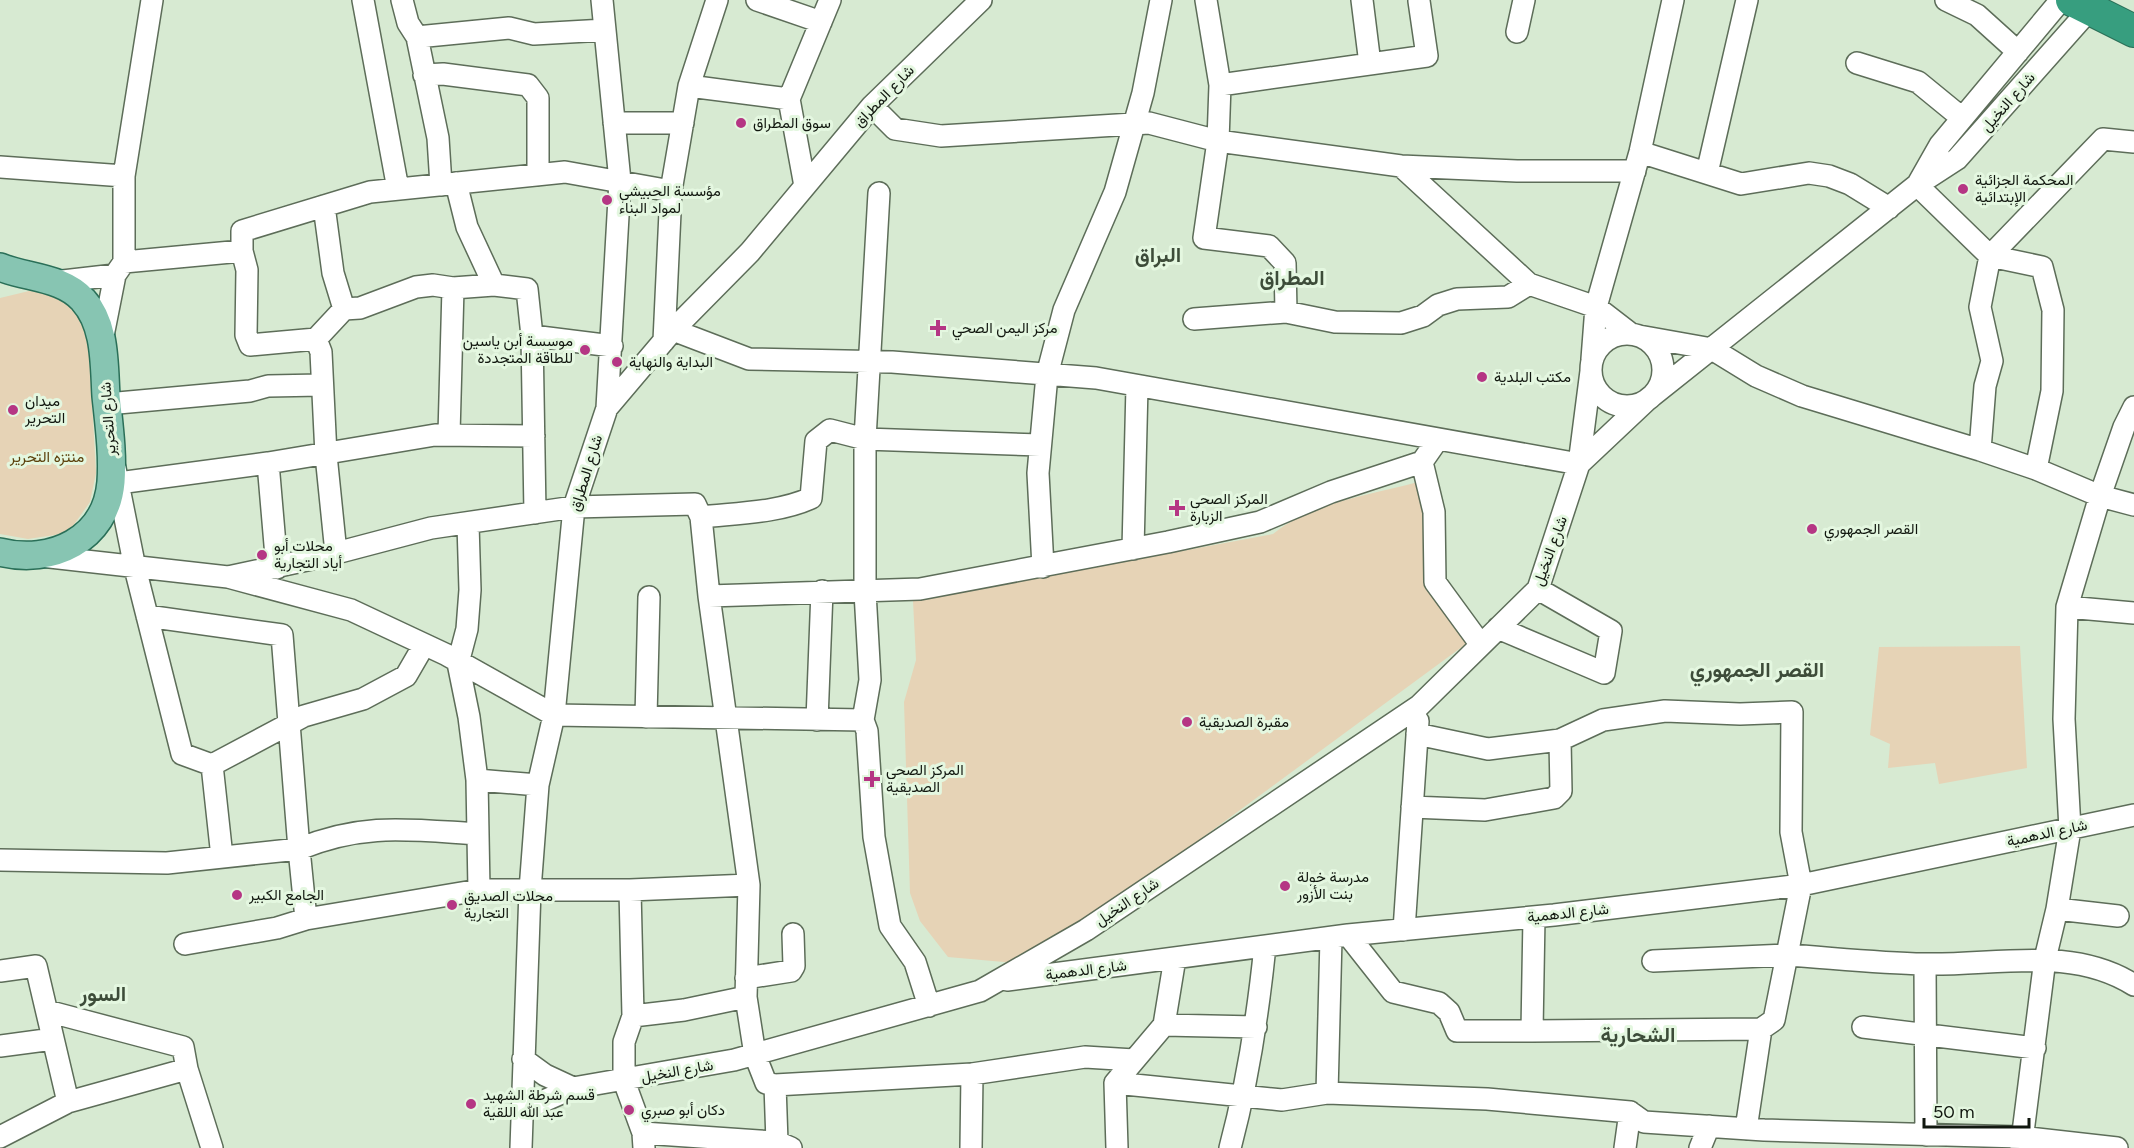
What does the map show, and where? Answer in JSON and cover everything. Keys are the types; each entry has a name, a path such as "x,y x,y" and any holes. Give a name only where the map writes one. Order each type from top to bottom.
{"highway":[{"path":"2074,3 2134,31"}],"main road":[{"name":"شارع التحرير","path":"0,267 72,289 85,302 96,319 102,341 115,484 92,530 76,543 58,552 35,555 0,552"},
{"path":"0,284 14,281 54,282"}],"street":[{"path":"102,341 119,269 124,176 152,0"},
{"path":"363,0 398,189"},
{"path":"402,0 408,23 417,37 448,184 494,285"},
{"path":"602,0 620,181 608,408"},
{"path":"717,0 689,86 671,191 668,336 749,359 868,362 1096,378 1579,464 1657,390 1662,378 1663,365 1659,353 1650,342 1635,335 1596,307 1529,284 1401,166"},
{"path":"757,0 821,22"},
{"path":"805,186 789,99 830,0"},
{"path":"952,0 976,4"},
{"path":"1043,567 1038,472 1047,375 1064,310 1115,192 1143,93 1161,0"},
{"path":"1207,0 1220,85 1218,141 1204,238 1269,246 1285,263 1286,312"},
{"path":"1362,0 1370,64"},
{"path":"1220,85 1426,56 1419,0"},
{"path":"1517,32 1524,0"},
{"name":"شارع النخيل","path":"521,1111 573,1088 624,1081 755,1055 980,991 1086,930 1419,706 1538,589 1579,464 1592,365 1596,307 1638,162 1673,0"},
{"path":"1707,173 1747,0"},
{"path":"1946,0 1977,15 2018,52"},
{"name":"شارع النخيل","path":"1917,185 1940,146 2018,52 2074,3"},
{"name":"شارع النخيل","path":"1648,399 1917,185 1957,159 2074,3"},
{"name":"شارع المطراق","path":"521,1148 522,1059 530,890 538,785 554,715 574,507 608,408 668,336 750,252 872,106 976,4"},
{"path":"417,37 509,28 534,34 605,30"},
{"path":"1857,63 1918,82 1962,118"},
{"path":"424,75 442,74 528,85 538,98 538,175"},
{"path":"689,86 789,99"},
{"path":"872,106 895,129 941,136 1149,123 1218,141 1401,166 1517,171 1638,162 1707,173 1741,184 1809,173 1829,176 1850,184 1889,208"},
{"path":"614,123 683,123"},
{"path":"1980,450 1985,386 1992,361 1980,307 1990,256 2103,138 2134,142"},
{"path":"0,167 124,176"},
{"path":"535,513 532,336 528,290 494,285 453,288 433,285 416,287 360,308 344,309 316,339 249,345 246,335 247,270 242,251 242,231 370,192 566,172 671,191"},
{"path":"1917,185 1990,256 2042,267 2053,310 2052,391 2036,469"},
{"path":"879,193 865,439 865,592 870,680 863,720 867,731 873,837 890,926 915,962 929,1006"},
{"path":"324,206 333,273 344,309"},
{"path":"54,282 119,269 242,251"},
{"path":"1194,319 1286,312 1335,322 1401,323 1423,316 1448,302 1508,297 1529,284"},
{"path":"449,434 453,288"},
{"path":"1648,399 1627,406 1606,399 1598,392 1592,365 1607,340 1618,335 1635,335 1712,349 1756,376 1802,396 1980,450 2036,469 2100,496 2134,505"},
{"path":"532,336 612,346"},
{"path":"316,339 321,352 326,455 336,553"},
{"path":"107,404 249,391 268,386 321,385"},
{"path":"1133,549 1137,386"},
{"path":"2021,1143 2045,959 2057,909 2070,829 2064,719 2067,607 2100,496 2124,427 2134,407"},
{"path":"701,517 800,503 811,498 816,441 830,430 865,439 1040,445"},
{"path":"424,645 406,676 363,699 304,716 212,765 182,754 115,484 326,455 449,434 534,436"},
{"path":"709,596 920,589 1043,567 1260,522 1331,492 1422,462 1438,439"},
{"path":"1422,462 1434,513 1435,582 1481,645"},
{"path":"268,463 277,568"},
{"path":"228,577 277,568 431,528 574,507 695,504 701,517 709,596 749,885 746,987 755,1055 766,1083 775,1085 972,1074 1085,1057 1134,1060"},
{"path":"468,524 470,590 467,629 458,663 469,717 477,780 479,890"},
{"path":"35,555 228,577 351,610 424,645 554,715 863,720"},
{"path":"1498,628 1604,674 1611,631 1538,589"},
{"path":"817,720 822,591"},
{"path":"646,717 649,597"},
{"path":"2067,607 2134,613"},
{"path":"147,616 282,635 306,919"},
{"path":"1404,930 1419,706"},
{"path":"1340,937 1393,992 1439,1003 1449,1012 1457,1031 1761,1029 1774,1020 1802,885 1791,832 1792,712 1740,714 1665,711 1603,720 1560,740 1488,749 1418,734"},
{"path":"1412,807 1485,810 1554,798 1562,791 1560,740"},
{"path":"212,765 222,857"},
{"path":"477,780 538,785"},
{"name":"شارع الدهمية","path":"998,981 1340,937 1534,917 1802,885 2134,815"},
{"path":"0,860 166,863 299,849 329,836 371,829 478,834"},
{"path":"185,944 277,928 306,919 479,890 630,890 749,885"},
{"path":"630,890 633,1016 624,1042 624,1081 644,1141 784,1145 775,1085"},
{"path":"2057,909 2118,916"},
{"path":"1532,1031 1534,917"},
{"path":"633,1016 684,1010 790,971 794,966 793,934"},
{"path":"1327,1093 1340,937"},
{"path":"1230,1148 1244,1096 1256,1027 1265,946"},
{"path":"1653,961 1787,955 1925,964 2045,959 2113,971 2134,985"},
{"path":"1117,1148 1115,1083 1164,1025 1175,958"},
{"path":"1925,964 1926,1135"},
{"path":"0,971 36,966 68,1102"},
{"path":"46,1011 183,1047 187,1069 212,1148"},
{"path":"1164,1025 1256,1027"},
{"path":"1863,1027 2035,1048"},
{"path":"1757,1136 1761,1029"},
{"path":"0,1046 53,1039"},
{"path":"522,1059 545,1075 573,1088"},
{"path":"0,1137 68,1102 187,1069"},
{"path":"971,1148 972,1074"},
{"path":"1115,1083 1282,1100 1327,1093 1487,1099 1630,1113 1644,1122 1709,1126 1757,1136 1823,1140 1926,1135 1994,1142 2117,1148"},
{"path":"1625,1148 1630,1113"},
{"path":"1700,1148 1709,1126"}],"green space":[{"name":"منتزه التحرير","path":"29,291 58,293 82,316 89,348 96,473 90,502 68,533 28,539 0,534 0,298"},
{"path":"1418,482 1436,579 1470,641 1078,929 1015,963 948,957 920,921 910,893 904,702 916,660 913,601 1273,534 1288,523 1324,507"},
{"path":"2020,646 2027,768 1939,784 1935,763 1888,768 1890,744 1870,735 1879,647"}],"place":[{"name":"سوق المطراق","path":"741,123"},
{"name":"المحكمة الجزائية الإبتدائية","path":"1963,189"},
{"name":"مؤسسة الحبيشي لمواد البناء","path":"607,200"},
{"name":"مركز اليمن الصحي","path":"938,328"},
{"name":"موسسة أبن ياسين للطاقة المتجددة","path":"585,350"},
{"name":"البداية والنهاية","path":"617,362"},
{"name":"مكتب البلدية","path":"1482,377"},
{"name":"ميدان التحرير","path":"13,410"},
{"name":"المركز الصحي الزبارة","path":"1177,508"},
{"name":"القصر الجمهوري","path":"1812,529"},
{"name":"محلات أبو أياد التجارية","path":"262,555"},
{"name":"مقبرة الصديقية","path":"1187,722"},
{"name":"المركز الصحي الصديقية","path":"872,779"},
{"name":"مدرسة خولة بنت الأزور","path":"1285,886"},
{"name":"الجامع الكبير","path":"237,895"},
{"name":"محلات الصديق التجارية","path":"452,905"},
{"name":"قسم شرطة الشهيد عبد الله اللقية","path":"471,1104"},
{"name":"دكان أبو صبري","path":"629,1110"}],"district":[{"name":"البراق","path":"1158,255"},
{"name":"المطراق","path":"1292,278"},
{"name":"القصر الجمهوري","path":"1757,670"},
{"name":"السور","path":"103,994"},
{"name":"الشحارية","path":"1638,1035"}]}
